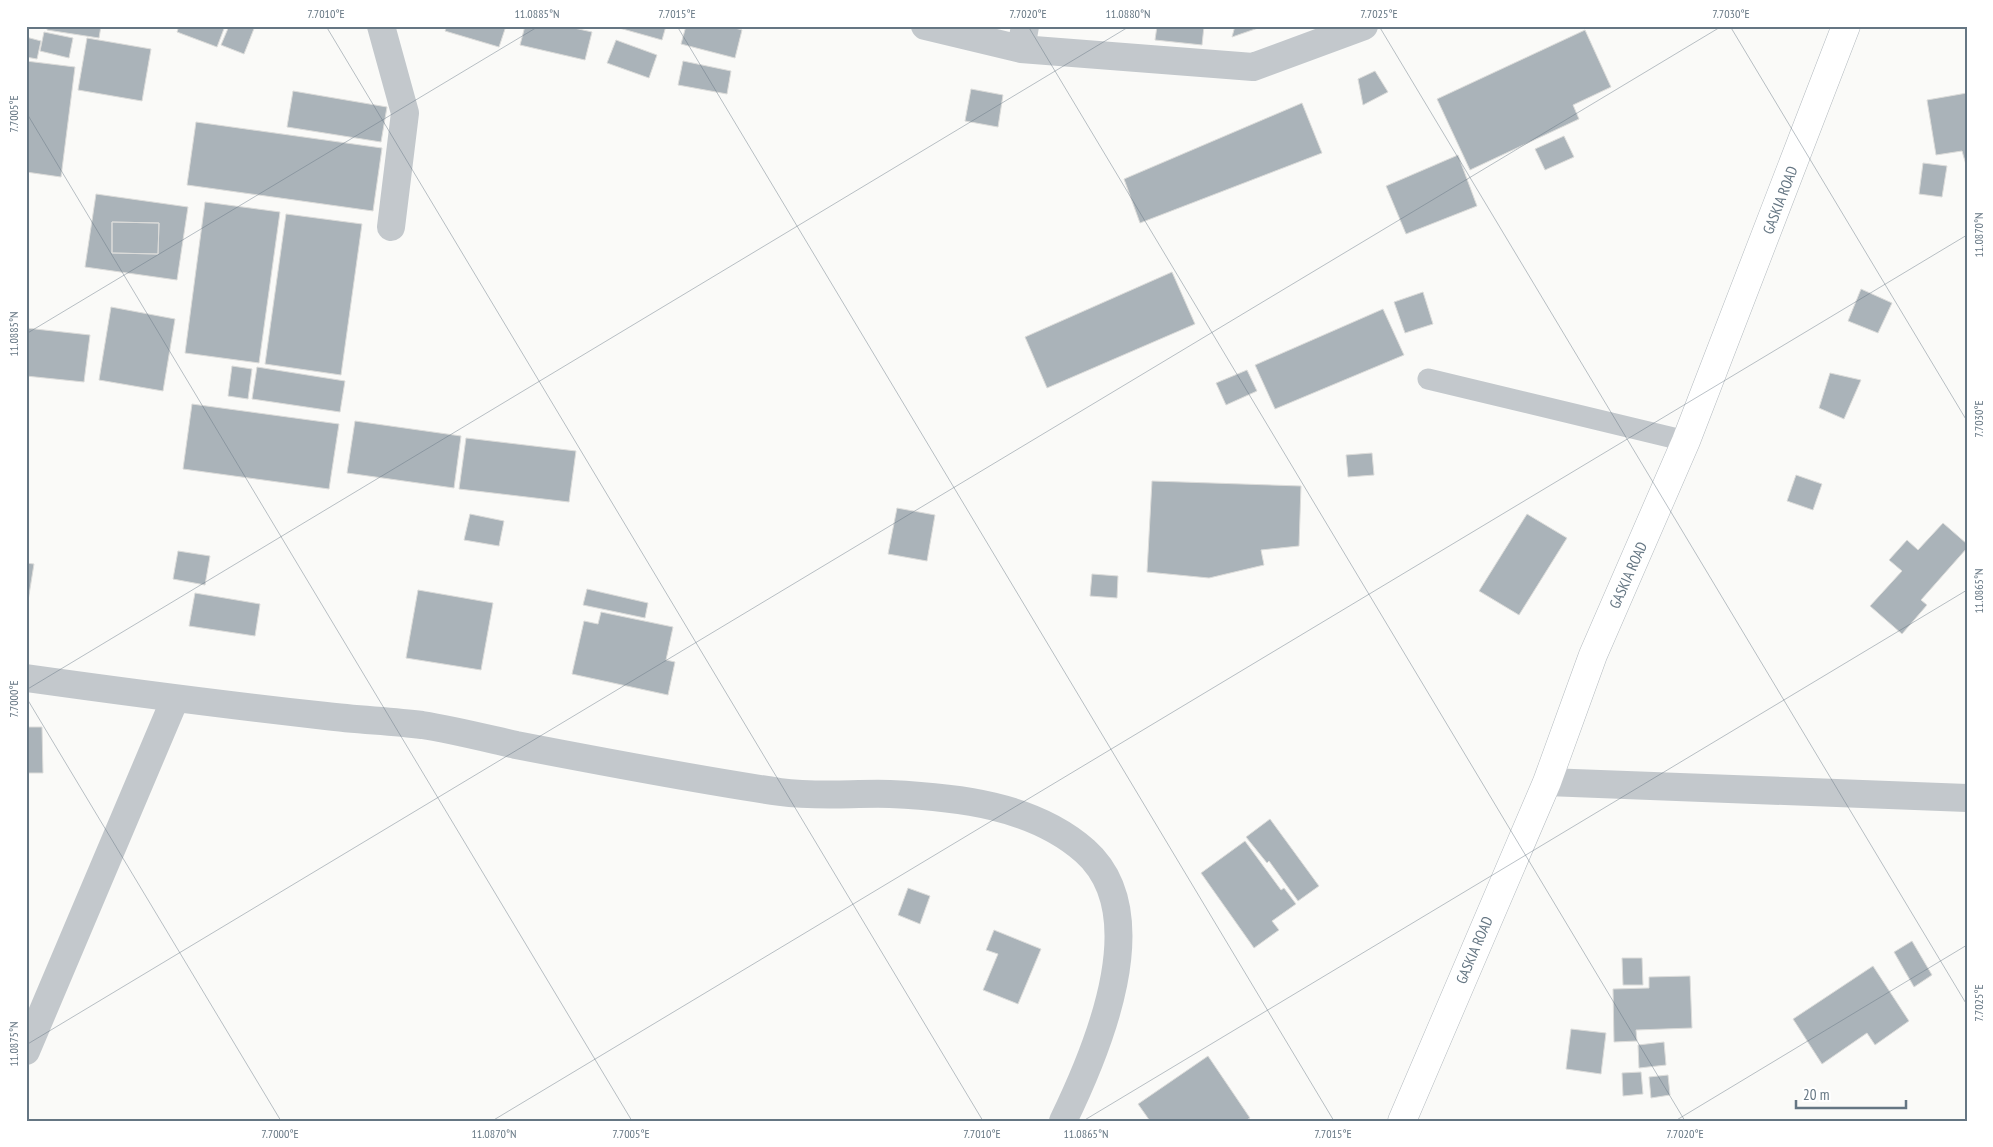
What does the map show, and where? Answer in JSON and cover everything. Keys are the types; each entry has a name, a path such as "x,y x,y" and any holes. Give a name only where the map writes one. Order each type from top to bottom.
{"main road":[{"name":"GASKIA ROAD","path":"1402,1121 1547,782 1593,655 1686,441 1846,26"}],"street":[{"path":"381,26 405,112 391,227"},
{"path":"925,26 1253,66 1364,26"},
{"path":"26,678 175,699 423,726 786,793 889,794 938,798 985,806 1030,818 1047,826 1085,851 1103,873 1114,897 1117,918 1117,961 1108,1006 1077,1092 1063,1121"},
{"path":"26,1051 175,699"},
{"path":"1547,782 1967,798"}],"lane":[{"path":"1428,379 1686,441"}],"building":[{"path":"47,26 101,26 99,38 47,30"},
{"path":"179,26 225,26 217,47 177,32"},
{"path":"229,26 255,26 244,54 221,45"},
{"path":"447,26 506,26 499,47 445,31"},
{"path":"525,26 565,26 592,32 585,60 520,45"},
{"path":"612,26 666,26 662,40"},
{"path":"686,26 728,26 742,30 735,58 681,44"},
{"path":"1157,26 1204,26 1202,45 1155,40"},
{"path":"1235,26 1264,26 1232,37"},
{"path":"1585,30 1611,87 1573,105 1579,119 1470,170 1437,99"},
{"path":"44,32 73,38 69,58 40,51"},
{"path":"26,37 41,41 37,59 26,57"},
{"path":"87,38 151,49 142,101 78,90"},
{"path":"616,40 657,55 649,78 607,63"},
{"path":"26,61 75,67 61,177 26,172"},
{"path":"683,61 731,71 727,94 678,85"},
{"path":"1375,71 1388,92 1363,105 1358,79"},
{"path":"971,89 1003,95 998,127 965,121"},
{"path":"293,91 387,107 381,142 287,127"},
{"path":"1967,93 1967,168 1962,151 1936,155 1927,100"},
{"path":"1302,103 1322,153 1140,223 1124,179"},
{"path":"196,122 382,148 373,211 187,185"},
{"path":"1564,136 1574,157 1545,170 1535,149"},
{"path":"1458,155 1477,206 1406,234 1386,186"},
{"path":"1923,163 1947,166 1942,197 1919,194"},
{"path":"96,194 188,207 177,280 85,267","holes":["112,222 159,223 158,254 112,253"]},
{"path":"205,202 280,212 259,363 185,353"},
{"path":"286,214 362,224 341,375 265,364"},
{"path":"112,222 159,223 158,254 112,253"},
{"path":"1172,272 1195,324 1047,388 1025,337"},
{"path":"1861,289 1892,303 1878,333 1848,321"},
{"path":"1423,292 1433,324 1405,333 1394,302"},
{"path":"111,307 175,319 163,391 99,380"},
{"path":"1383,309 1404,355 1275,409 1255,365"},
{"path":"26,328 90,335 84,382 26,376"},
{"path":"232,366 252,369 248,399 228,396"},
{"path":"257,367 345,381 340,412 252,399"},
{"path":"1247,370 1257,391 1226,405 1216,383"},
{"path":"1830,373 1861,380 1844,419 1819,408"},
{"path":"192,404 339,424 329,489 183,469"},
{"path":"355,421 461,436 454,488 347,473"},
{"path":"466,438 576,451 569,502 459,489"},
{"path":"1372,453 1374,475 1348,477 1346,455"},
{"path":"1796,475 1822,484 1813,510 1787,501"},
{"path":"1152,481 1301,486 1299,546 1261,550 1264,565 1209,578 1147,572"},
{"path":"897,508 935,515 927,561 888,554"},
{"path":"470,514 504,521 499,546 464,540"},
{"path":"1527,514 1567,538 1519,615 1479,591"},
{"path":"1943,523 1967,544 1967,548 1921,600 1927,605 1902,634 1870,606 1902,571 1889,560 1907,540 1918,550"},
{"path":"178,551 210,556 205,585 173,579"},
{"path":"26,563 34,564 28,601 26,601"},
{"path":"1092,574 1118,576 1117,598 1090,596"},
{"path":"587,589 648,603 645,618 583,605"},
{"path":"418,590 493,603 481,670 406,658"},
{"path":"195,593 260,604 255,636 189,626"},
{"path":"601,612 673,627 666,660 675,662 668,695 572,674 584,621 598,624"},
{"path":"26,727 42,727 43,773 26,773"},
{"path":"1270,819 1319,886 1298,901 1269,861 1267,863 1246,837"},
{"path":"1245,841 1281,890 1284,888 1296,904 1272,921 1279,930 1254,948 1201,873"},
{"path":"908,888 930,896 920,924 898,915"},
{"path":"994,930 1041,949 1018,1004 983,990 998,954 986,950"},
{"path":"1912,941 1932,975 1914,987 1894,952"},
{"path":"1622,958 1642,958 1643,985 1623,985"},
{"path":"1873,966 1909,1021 1875,1045 1867,1033 1822,1064 1793,1019"},
{"path":"1690,976 1692,1028 1636,1030 1637,1041 1614,1042 1613,989 1649,988 1649,977"},
{"path":"1571,1029 1606,1033 1601,1074 1566,1069"},
{"path":"1664,1042 1666,1065 1639,1068 1638,1045"},
{"path":"1208,1056 1250,1118 1245,1121 1150,1121 1138,1104"},
{"path":"1641,1072 1643,1094 1623,1096 1622,1073"},
{"path":"1668,1075 1670,1095 1651,1098 1649,1077"}]}
